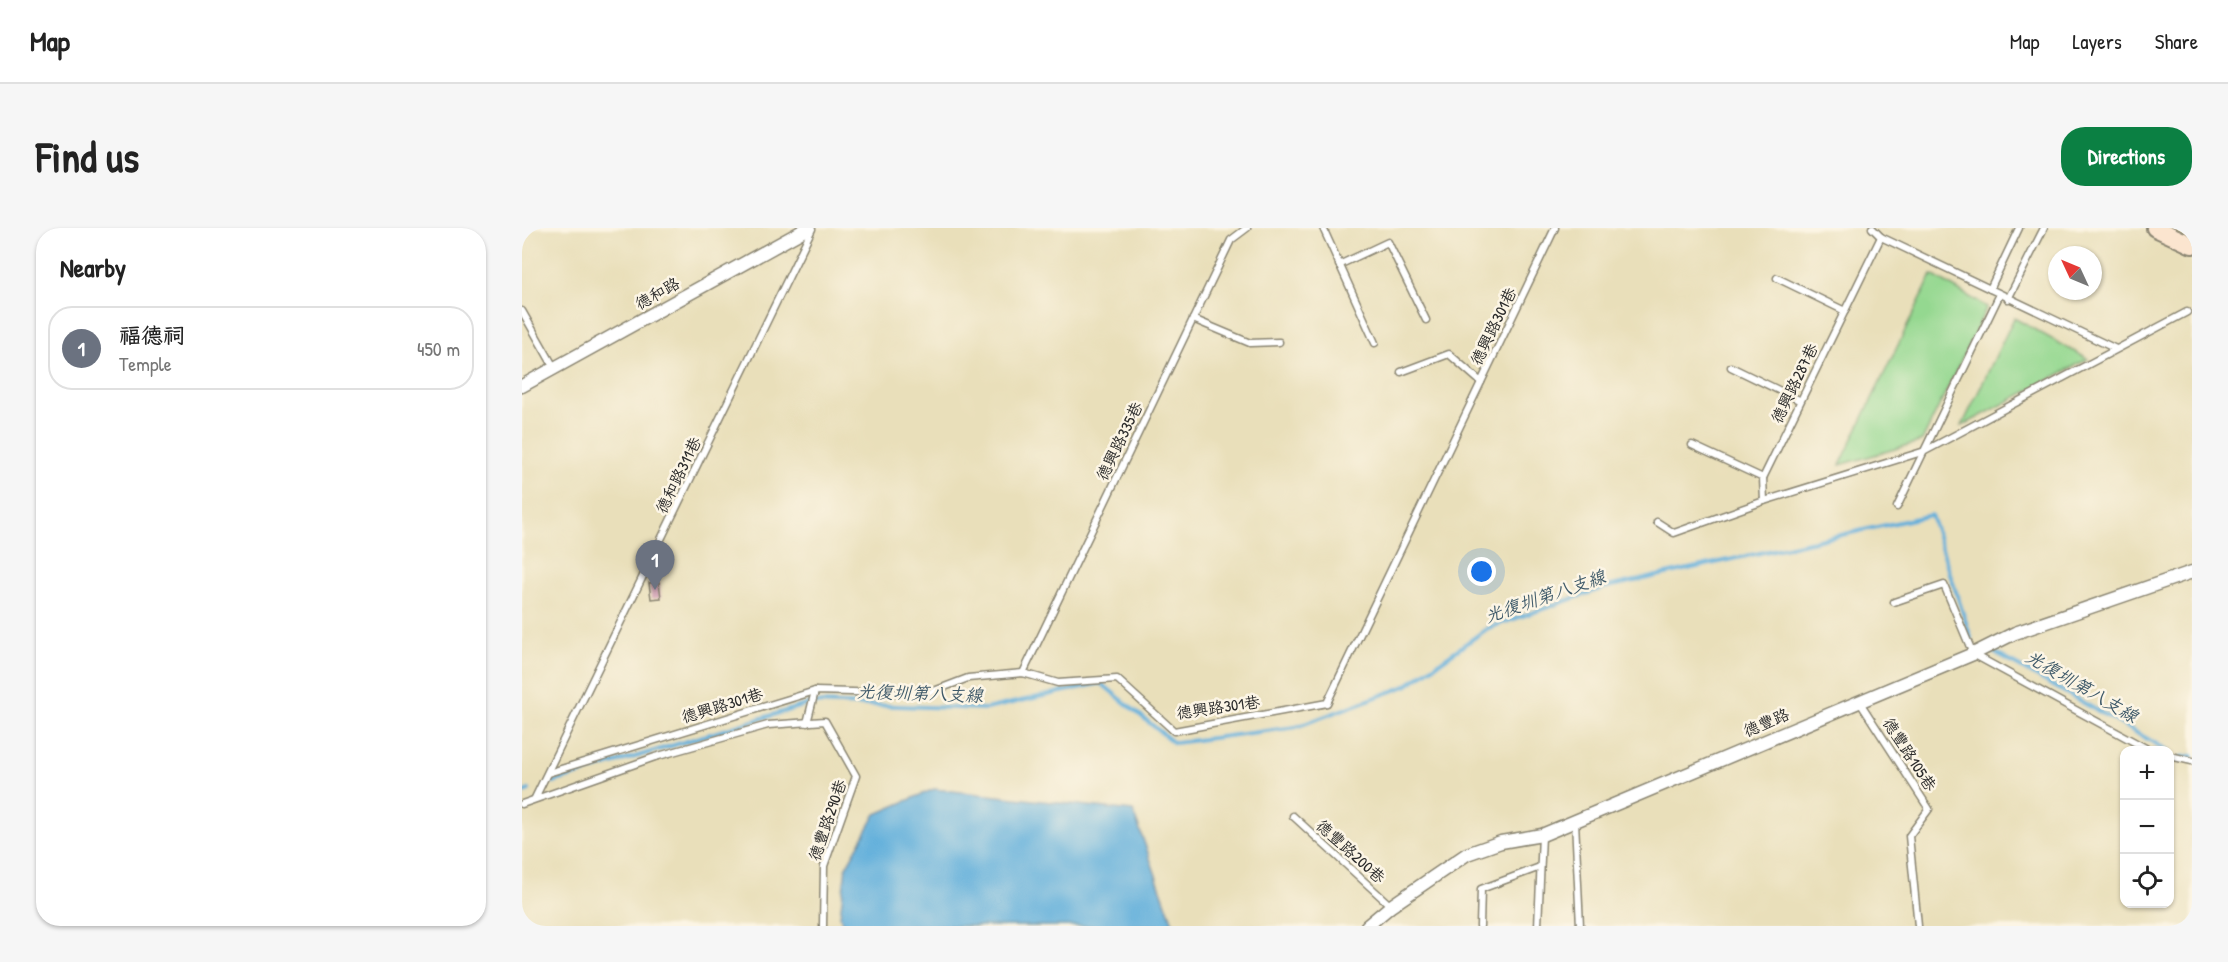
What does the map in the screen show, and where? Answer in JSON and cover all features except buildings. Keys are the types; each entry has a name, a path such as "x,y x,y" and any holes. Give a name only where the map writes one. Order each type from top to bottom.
{"main road":[{"path":"2155,228 2192,245"}],"street":[{"name":"德和路","path":"522,386 810,228"},
{"name":"德豐路","path":"1367,926 1391,906 1467,854 1501,842 1542,836 1859,700 1973,654 2015,633 2192,572"}],"lane":[{"name":"德和路311巷","path":"536,798 810,228"},
{"name":"德興路335巷","path":"1023,673 1231,240 1247,228"},
{"path":"1323,228 1375,343"},
{"name":"德興路301巷","path":"548,773 815,691 926,694 968,678 1023,673 1058,683 1117,679 1174,731 1327,703 1555,228"},
{"path":"1872,228 1881,237 2116,349"},
{"path":"1990,289 2019,228"},
{"path":"2008,299 2044,228"},
{"name":"德興路287巷","path":"1764,501 1763,478 1799,400 1881,237"},
{"path":"1339,265 1388,242 1426,320"},
{"path":"1777,278 1845,311"},
{"path":"1897,507 2000,294"},
{"path":"522,310 555,369"},
{"path":"1657,522 1674,533 1764,501 1925,451 2187,312"},
{"path":"1193,319 1250,343 1279,342"},
{"path":"1401,372 1449,354 1481,382"},
{"path":"1731,367 1799,400"},
{"path":"1692,446 1763,478"},
{"path":"1894,602 1944,585 1973,654 2141,746"},
{"path":"807,723 815,691"},
{"name":"德豐路105巷","path":"1859,700 1929,809 1910,836 1918,926"},
{"name":"德豐路290巷","path":"522,804 655,757 768,725 825,722 856,776 824,866 823,926"},
{"path":"2174,757 2192,761"},
{"name":"德豐路200巷","path":"1293,816 1391,906"},
{"path":"1575,820 1580,926"},
{"path":"1539,926 1542,836"},
{"path":"1480,926 1481,889 1540,867"}],"green space":[{"path":"1932,275 1987,307 1922,441 1840,465"},
{"path":"2014,318 2088,359 1962,426"}],"water":[{"path":"934,789 1133,811 1174,926 843,926 840,916 846,867 876,814"}],"waterway":[{"name":"光復圳第八支線","path":"553,782 812,703 986,709 1101,683 1174,743 1296,727 1406,686 1488,628 1603,588 1931,515 1971,638"},
{"name":"光復圳第八支線","path":"1990,650 2160,746"},
{"name":"光復圳第八支線","path":"2181,757 2192,756"},
{"name":"光復圳第八支線","path":"522,793 529,790"}],"place":[{"name":"福德祠","path":"655,590"}]}
